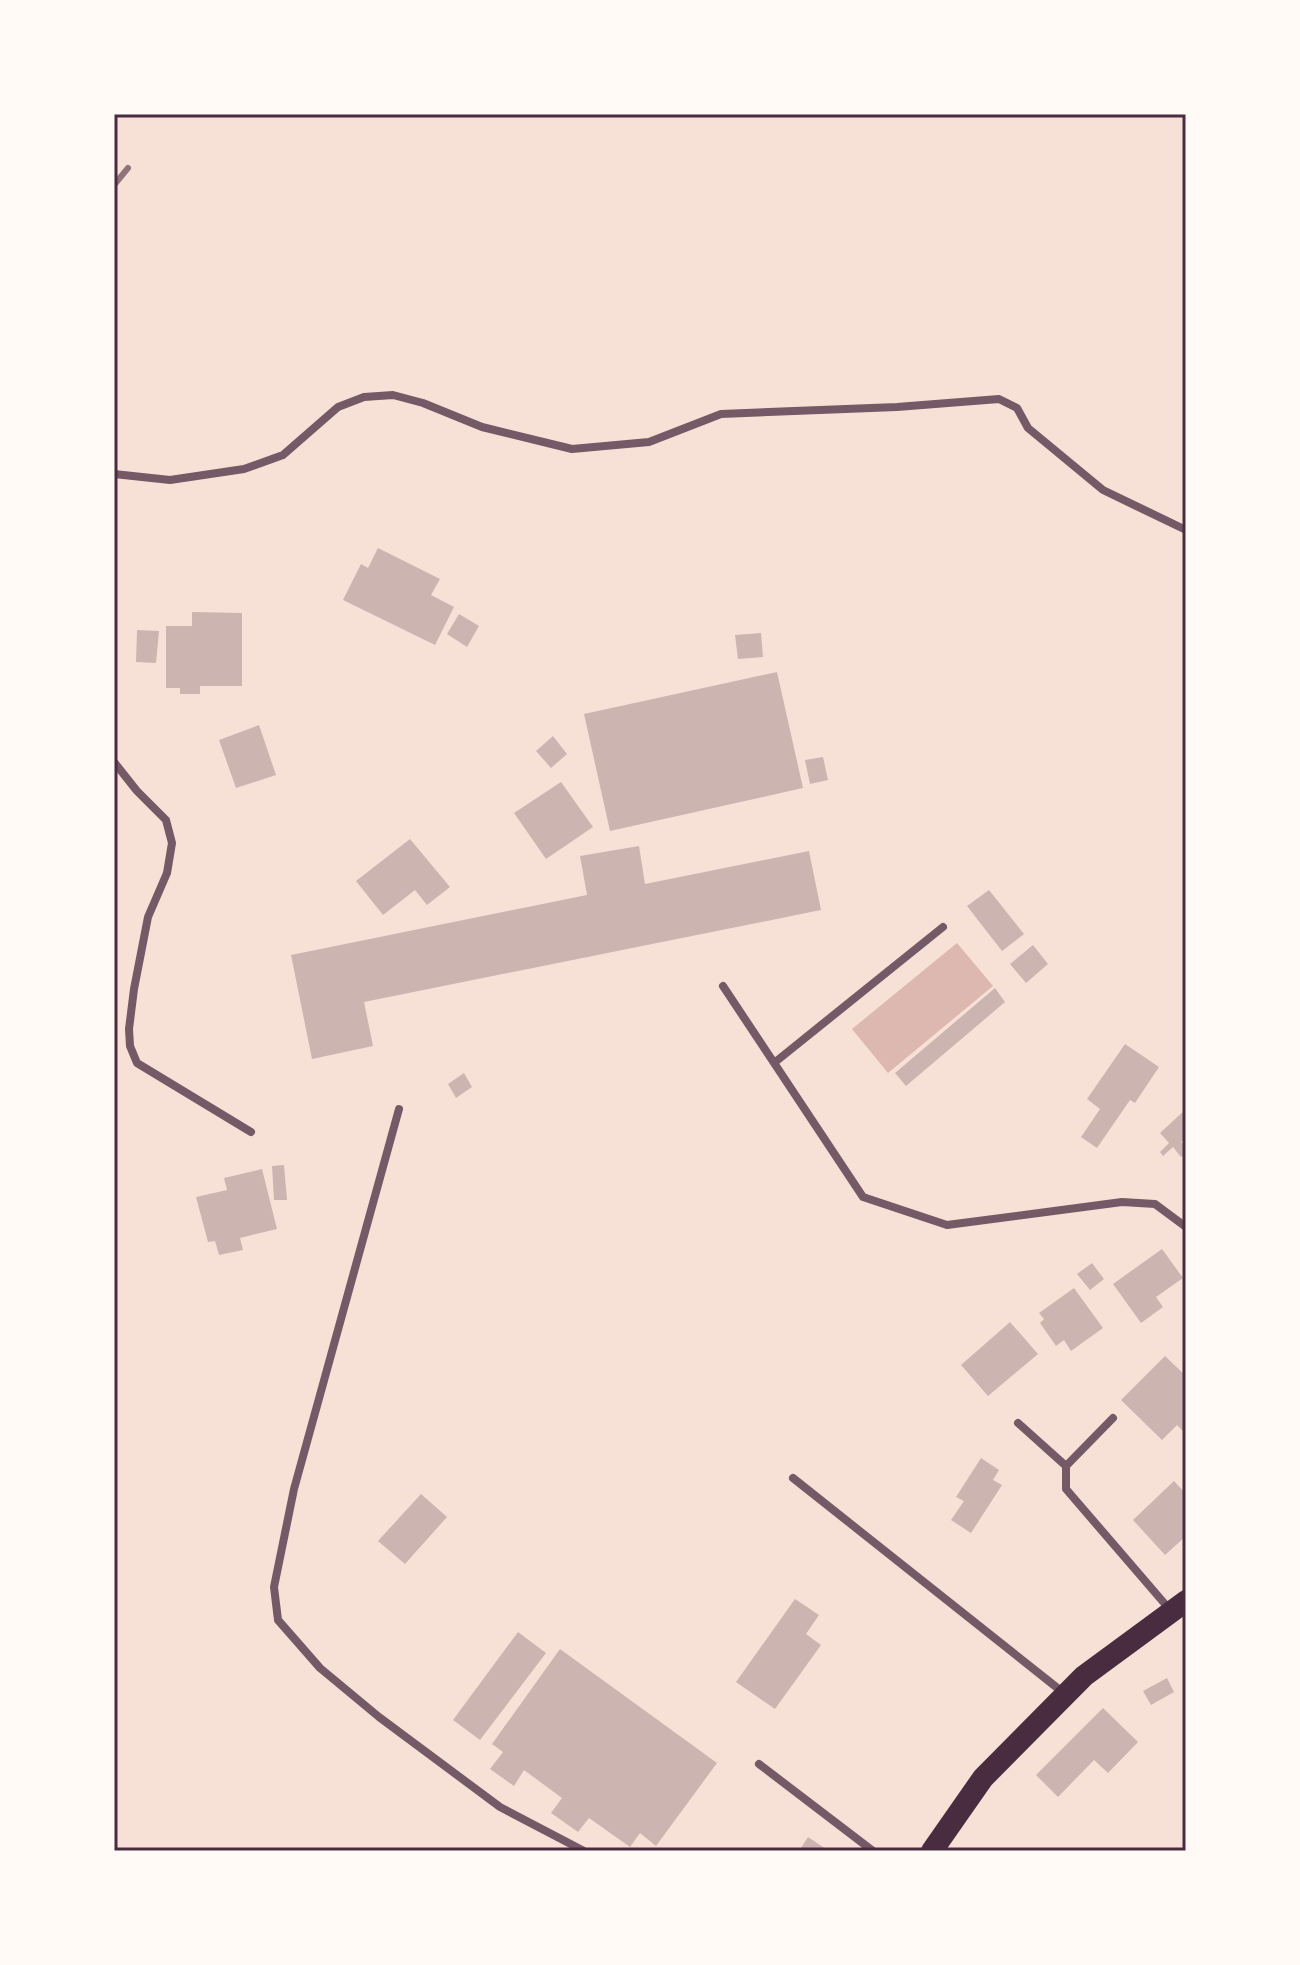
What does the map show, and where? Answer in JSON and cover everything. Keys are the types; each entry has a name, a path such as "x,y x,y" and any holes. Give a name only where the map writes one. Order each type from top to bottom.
{"highway":[{"path":"932,1851 983,1778 1084,1676 1179,1606"}],"street":[{"path":"114,474 170,480 244,469 283,455 338,407 364,397 393,395 423,403 482,427 572,449 649,442 721,414 897,407 999,399 1017,408 1028,428 1103,490 1186,530"},
{"path":"114,762 166,820 172,843 167,873 148,917 134,989 130,1046 137,1063 251,1132"},
{"path":"774,1063 943,927"},
{"path":"723,986 863,1197 947,1225 1122,1202 1155,1204 1186,1227"},
{"path":"399,1109 294,1489 274,1587 278,1620 320,1668 379,1717 500,1807 584,1851"},
{"path":"1113,1418 1066,1466 1066,1489 1179,1606"},
{"path":"1018,1423 1066,1466"},
{"path":"793,1478 1066,1695"},
{"path":"759,1764 873,1851"}],"shaded area":[{"path":"957,943 993,986 888,1073 852,1029"}],"building":[{"path":"378,548 440,579 431,595 454,607 435,645 343,600 361,564 368,568"},
{"path":"192,612 242,613 242,686 200,686 200,694 180,694 180,688 166,688 166,626 192,626"},
{"path":"459,614 479,626 467,647 447,634"},
{"path":"137,630 159,631 156,663 136,662"},
{"path":"761,633 763,657 738,659 735,635"},
{"path":"777,672 803,788 610,831 584,714"},
{"path":"259,725 276,775 236,788 219,740"},
{"path":"553,736 567,754 551,768 536,751"},
{"path":"823,757 828,780 810,784 805,760"},
{"path":"561,782 593,827 546,859 514,813"},
{"path":"410,839 450,887 427,905 415,890 383,915 356,881"},
{"path":"639,846 645,884 809,851 821,910 364,1002 373,1046 312,1059 291,955 587,895 580,856"},
{"path":"989,890 1024,934 1002,951 967,906"},
{"path":"1033,945 1048,964 1026,983 1010,964"},
{"path":"995,988 1005,1002 906,1086 895,1073"},
{"path":"1125,1044 1159,1067 1135,1103 1130,1100 1097,1148 1081,1137 1100,1109 1087,1099"},
{"path":"464,1073 472,1087 456,1098 448,1084"},
{"path":"1186,1109 1186,1138 1181,1142 1186,1147 1186,1153 1181,1157 1173,1147 1163,1156 1160,1152 1169,1143 1160,1133"},
{"path":"284,1165 287,1200 274,1200 272,1166"},
{"path":"262,1169 277,1229 240,1238 243,1250 219,1255 215,1241 208,1242 196,1197 227,1190 224,1178"},
{"path":"1162,1249 1183,1278 1156,1297 1163,1307 1141,1323 1113,1284"},
{"path":"1092,1263 1104,1279 1090,1290 1077,1274"},
{"path":"1074,1288 1103,1328 1071,1351 1064,1340 1056,1346 1040,1323 1044,1319 1039,1313"},
{"path":"1010,1322 1038,1354 988,1396 961,1365"},
{"path":"1165,1356 1186,1376 1186,1434 1177,1425 1162,1440 1121,1400"},
{"path":"981,1458 999,1470 993,1480 1002,1485 971,1533 951,1520 964,1501 956,1497"},
{"path":"1174,1481 1186,1494 1186,1536 1165,1555 1133,1520"},
{"path":"421,1494 447,1517 405,1564 378,1541"},
{"path":"795,1599 819,1615 806,1634 821,1645 775,1709 736,1682"},
{"path":"518,1632 546,1653 480,1740 453,1720"},
{"path":"560,1649 717,1763 656,1846 640,1833 630,1847 589,1818 578,1832 551,1813 562,1798 524,1770 514,1786 490,1769 503,1752 492,1744"},
{"path":"1167,1678 1174,1692 1151,1705 1143,1691"},
{"path":"1103,1708 1138,1742 1108,1773 1094,1760 1058,1797 1036,1775"},
{"path":"808,1837 829,1851 799,1851"}],"railway":[{"path":"114,185 128,168"}]}
